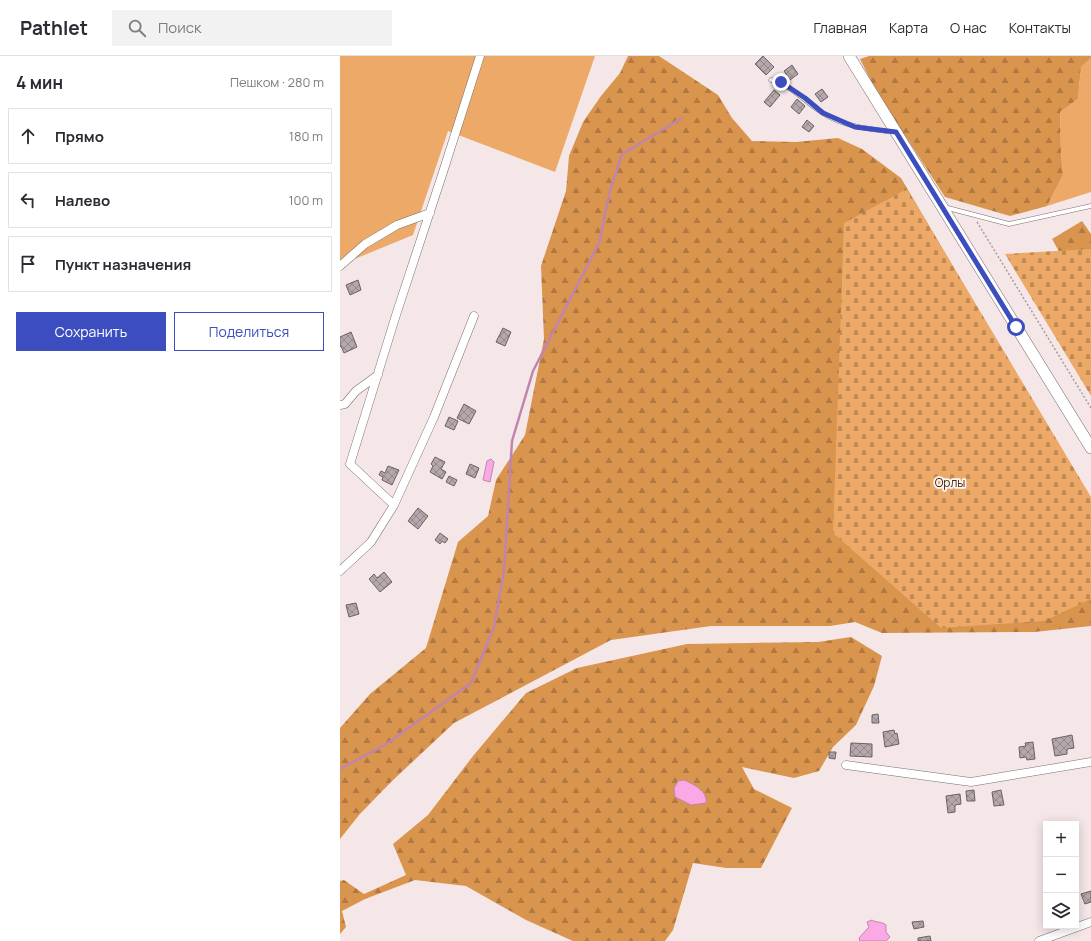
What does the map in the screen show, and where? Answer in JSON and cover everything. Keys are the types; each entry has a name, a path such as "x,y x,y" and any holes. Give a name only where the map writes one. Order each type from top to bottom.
{"main road":[{"path":"849,56 1091,448"}],"street":[{"path":"394,505 350,464 480,56"},
{"path":"340,266 365,244 397,225 430,213"},
{"path":"340,571 371,542 394,505 434,417 474,316"},
{"path":"340,405 344,404 356,391 378,375"},
{"path":"846,766 970,782 1091,762"},
{"path":"1039,941 1091,922"}],"lane":[{"path":"771,80 781,82 805,98 823,113 855,127 896,132"},
{"path":"942,206 1009,224 1091,206"}],"path":[{"path":"972,214 1091,408"}],"green space":[{"path":"340,56 595,56 555,172 448,131 413,235 340,265"},
{"path":"628,56 659,56 718,95 732,118 752,141 796,142 838,138 862,149 901,178 1091,501 1091,626 1034,632 882,633 855,622 830,626 711,626 611,640 454,723 392,781 359,815 340,839 340,728 370,694 426,648 458,542 488,516 496,480 525,435 544,339 541,266 566,191 569,156 583,122 601,96 620,73"},
{"path":"869,56 1091,56 1091,58 1081,67 1078,99 1060,112 1063,175 1047,206 1010,216 945,197 876,91 860,59"},
{"path":"1091,58 1091,192 1047,206 1063,175 1060,112 1078,99 1081,67"},
{"name":"Орлы","path":"907,189 1091,497 1091,599 1044,621 941,628 833,533 844,223"},
{"path":"1082,221 1091,234 1091,306 1087,302 1052,239"},
{"path":"1091,249 1091,396 1005,254"},
{"path":"851,637 882,656 874,686 856,725 833,747 819,771 794,778 742,767 754,789 792,808 761,868 726,868 693,863 673,930 665,941 573,941 526,920 466,886 415,880 365,899 342,911 346,927 340,934 340,881 344,880 364,894 406,875 393,844 428,815 473,756 526,693 577,668 687,644 818,642"}],"shaded area":[{"path":"491,459 494,462 490,482 483,480 487,461"},
{"path":"684,780 699,788 705,795 706,803 691,805 675,797 674,788 678,781"},
{"path":"872,920 886,925 886,932 890,937 886,941 860,941 859,938 869,927 867,922"}],"building":[{"path":"763,56 774,67 766,75 755,64"},
{"path":"792,65 798,74 790,80 784,71"},
{"path":"822,89 828,97 821,102 815,94"},
{"path":"774,90 780,95 770,107 764,102"},
{"path":"797,99 805,106 799,114 791,107"},
{"path":"807,120 814,126 809,132 802,127"},
{"path":"358,280 361,290 350,295 346,285"},
{"path":"503,328 511,332 505,346 496,342"},
{"path":"351,332 357,347 344,353 341,346 340,347 340,337"},
{"path":"464,404 476,411 469,424 457,418"},
{"path":"449,417 458,421 454,430 445,426"},
{"path":"435,457 445,462 441,469 446,472 442,479 430,472 433,466 431,464"},
{"path":"470,464 479,468 475,478 466,474"},
{"path":"388,466 399,470 392,485 382,480 383,477 379,475 381,471 385,473"},
{"path":"449,476 457,480 454,486 446,482"},
{"path":"418,508 428,516 418,529 408,521"},
{"path":"440,533 448,539 445,543 442,541 440,544 435,540"},
{"path":"384,572 392,582 380,592 369,579 374,574 377,578"},
{"path":"356,603 359,614 349,617 346,605"},
{"path":"878,714 879,723 872,723 872,715"},
{"path":"894,730 895,734 897,733 899,744 885,747 883,732"},
{"path":"1072,735 1074,748 1067,749 1067,754 1055,756 1052,739"},
{"path":"1033,742 1035,759 1027,760 1026,757 1020,758 1019,747 1026,746 1025,743"},
{"path":"851,743 872,744 872,757 850,756"},
{"path":"829,752 836,752 835,759 829,758"},
{"path":"974,790 975,801 967,801 966,791"},
{"path":"1001,790 1004,805 994,806 992,792"},
{"path":"960,794 961,804 955,805 955,812 948,813 946,796"},
{"path":"1091,891 1091,902 1085,904 1081,894"},
{"path":"923,921 924,927 914,929 912,922"},
{"path":"930,936 931,941 918,941 918,938"}],"waterway":[{"path":"340,769 385,745 471,683 494,627 504,571 512,441 533,371 599,243 610,191 622,154 682,118"}],"route":[{"path":"781,82 805,98 823,113 855,127 896,132 1016,327"}]}
